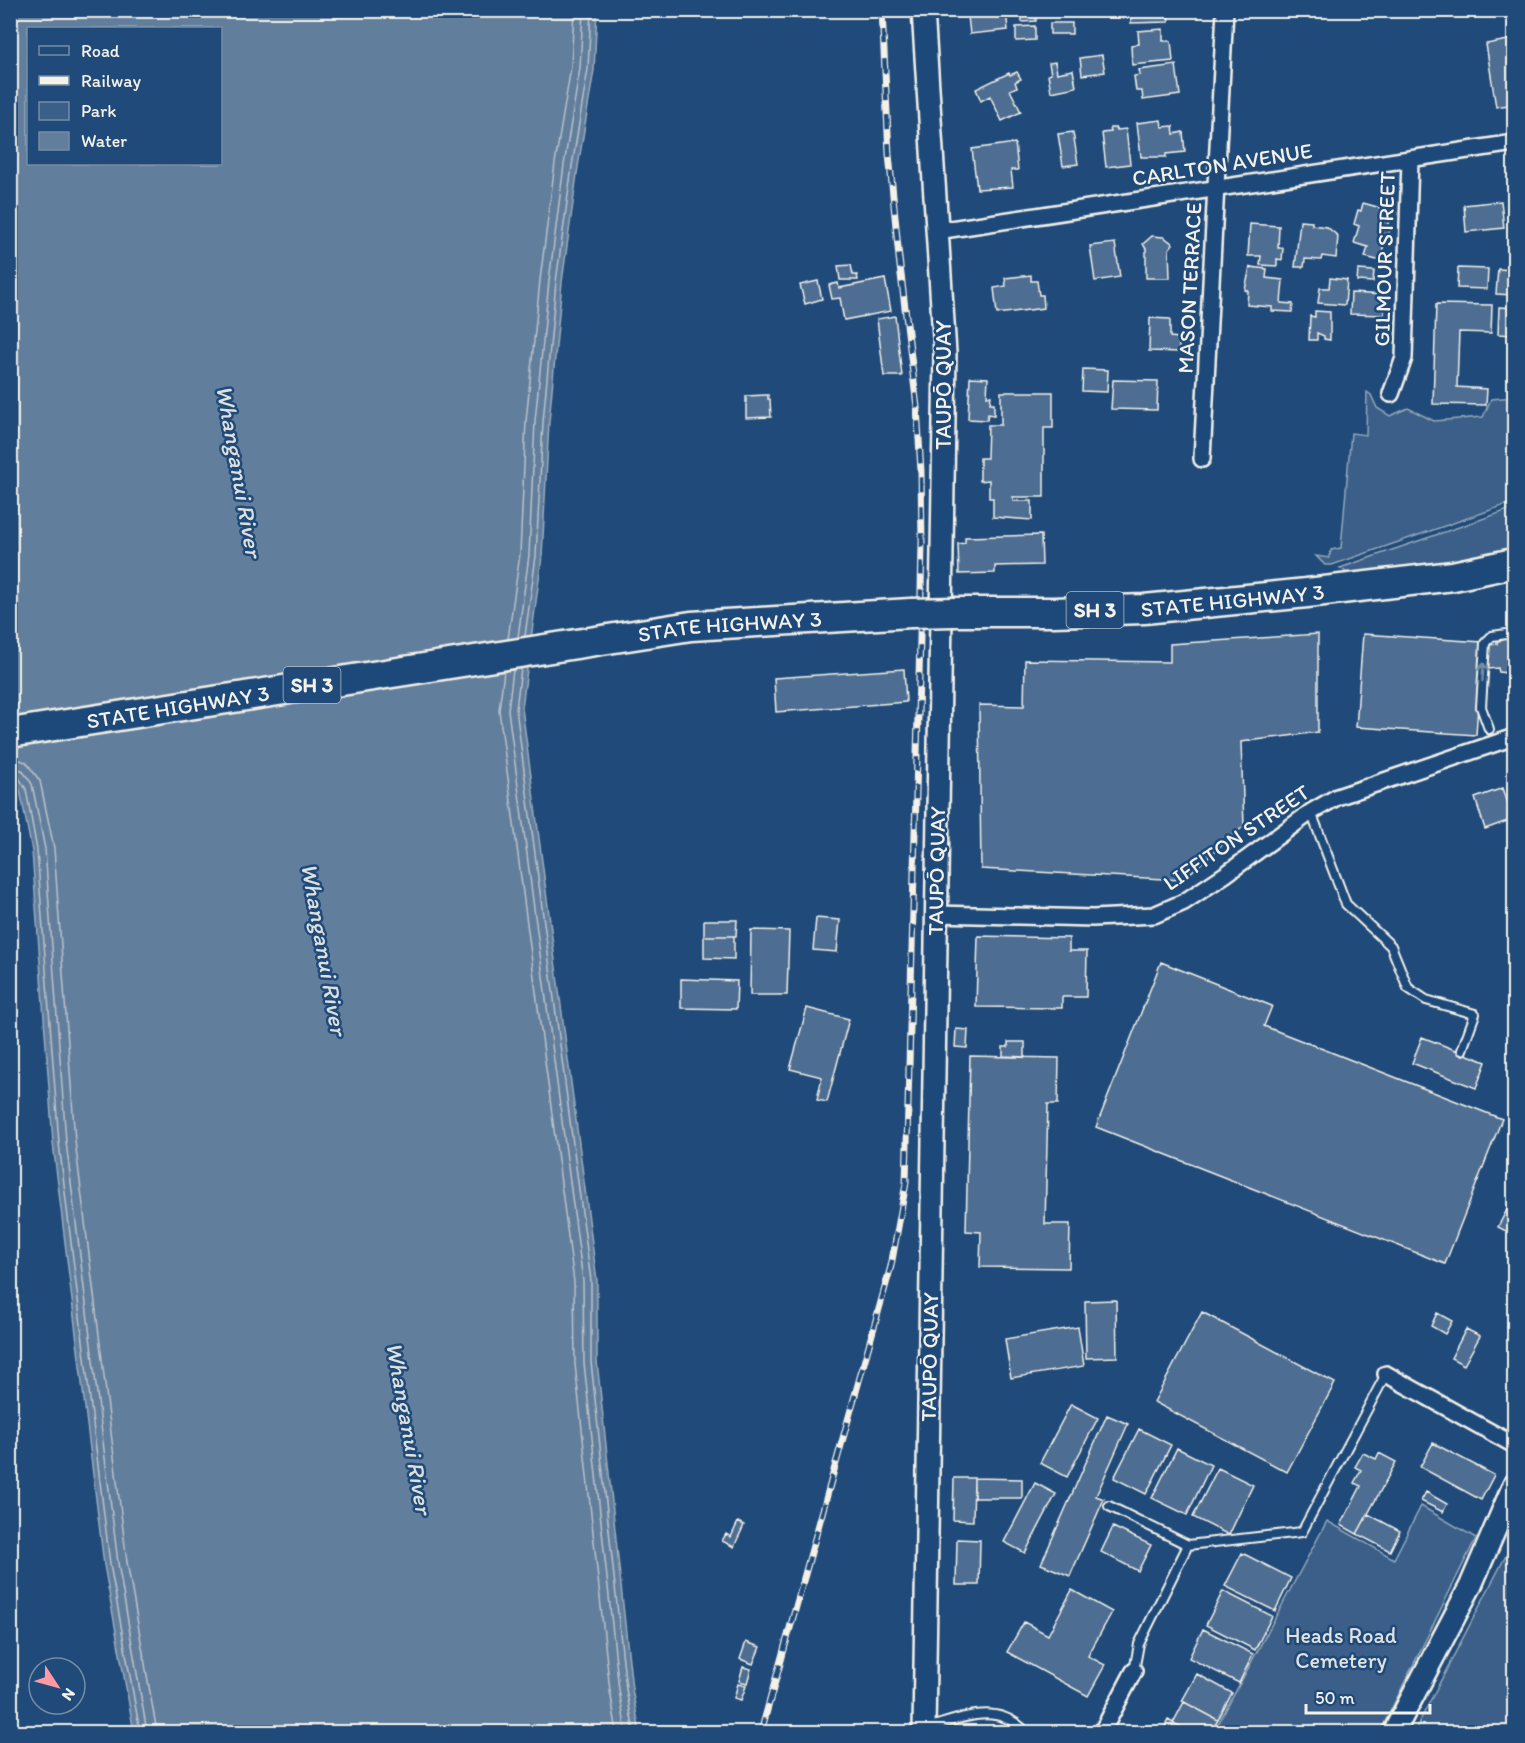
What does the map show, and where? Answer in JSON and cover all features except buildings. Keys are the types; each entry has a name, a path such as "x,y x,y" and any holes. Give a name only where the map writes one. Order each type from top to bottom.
{"highway":[{"name":"STATE HIGHWAY 3","path":"10,733 691,626 911,613 1144,609 1453,576 1515,563"},
{"name":"STATE HIGHWAY 3","path":"1453,576 1515,576"}],"street":[{"name":"TAUPŌ QUAY","path":"923,10 945,364 924,1731"},
{"name":"MASON TERRACE","path":"1202,459 1226,10"},
{"name":"CARLTON AVENUE","path":"937,231 1515,143"},
{"name":"GILMOUR STREET","path":"1391,394 1404,358 1410,159"},
{"name":"LIFFITON STREET","path":"936,914 1093,918 1154,915 1167,911 1192,896 1311,812 1337,797 1515,737"},
{"path":"1386,1374 1515,1445"},
{"path":"1394,1732 1471,1585 1515,1485"},
{"path":"1102,1732 1134,1671"}],"lane":[{"path":"1489,729 1481,707 1485,643 1492,636 1515,633"},
{"path":"1311,812 1346,904 1392,946 1408,988 1426,1000 1474,1014 1462,1050"},
{"path":"1109,1506 1188,1545 1302,1532 1386,1374"},
{"path":"1134,1671 1139,1644 1188,1545"},
{"path":"924,1731 986,1712 1006,1717 1026,1732"}],"green space":[{"path":"1367,392 1371,395 1377,408 1390,416 1408,408 1434,421 1483,417 1491,399 1514,397 1514,502 1332,565 1325,565 1316,556 1329,558 1331,550 1341,548 1351,433 1366,435"},
{"path":"1514,508 1514,550 1355,578 1340,568"},
{"name":"Heads Road Cemetery","path":"1421,1506 1476,1538 1380,1732 1214,1732 1327,1521 1394,1559"},
{"name":"Heads Road Cemetery","path":"1514,1540 1514,1732 1414,1732"}],"water":[{"name":"Whanganui River","path":"10,11 597,11 594,70 562,282 549,422 542,556 522,708 597,1281 597,1361 632,1689 640,1732 134,1732 104,1565 53,1143 32,851 20,790 11,776"}],"railway":[{"path":"761,1732 891,1266 906,1183 920,638 921,471 917,407 889,154 882,10"}]}
